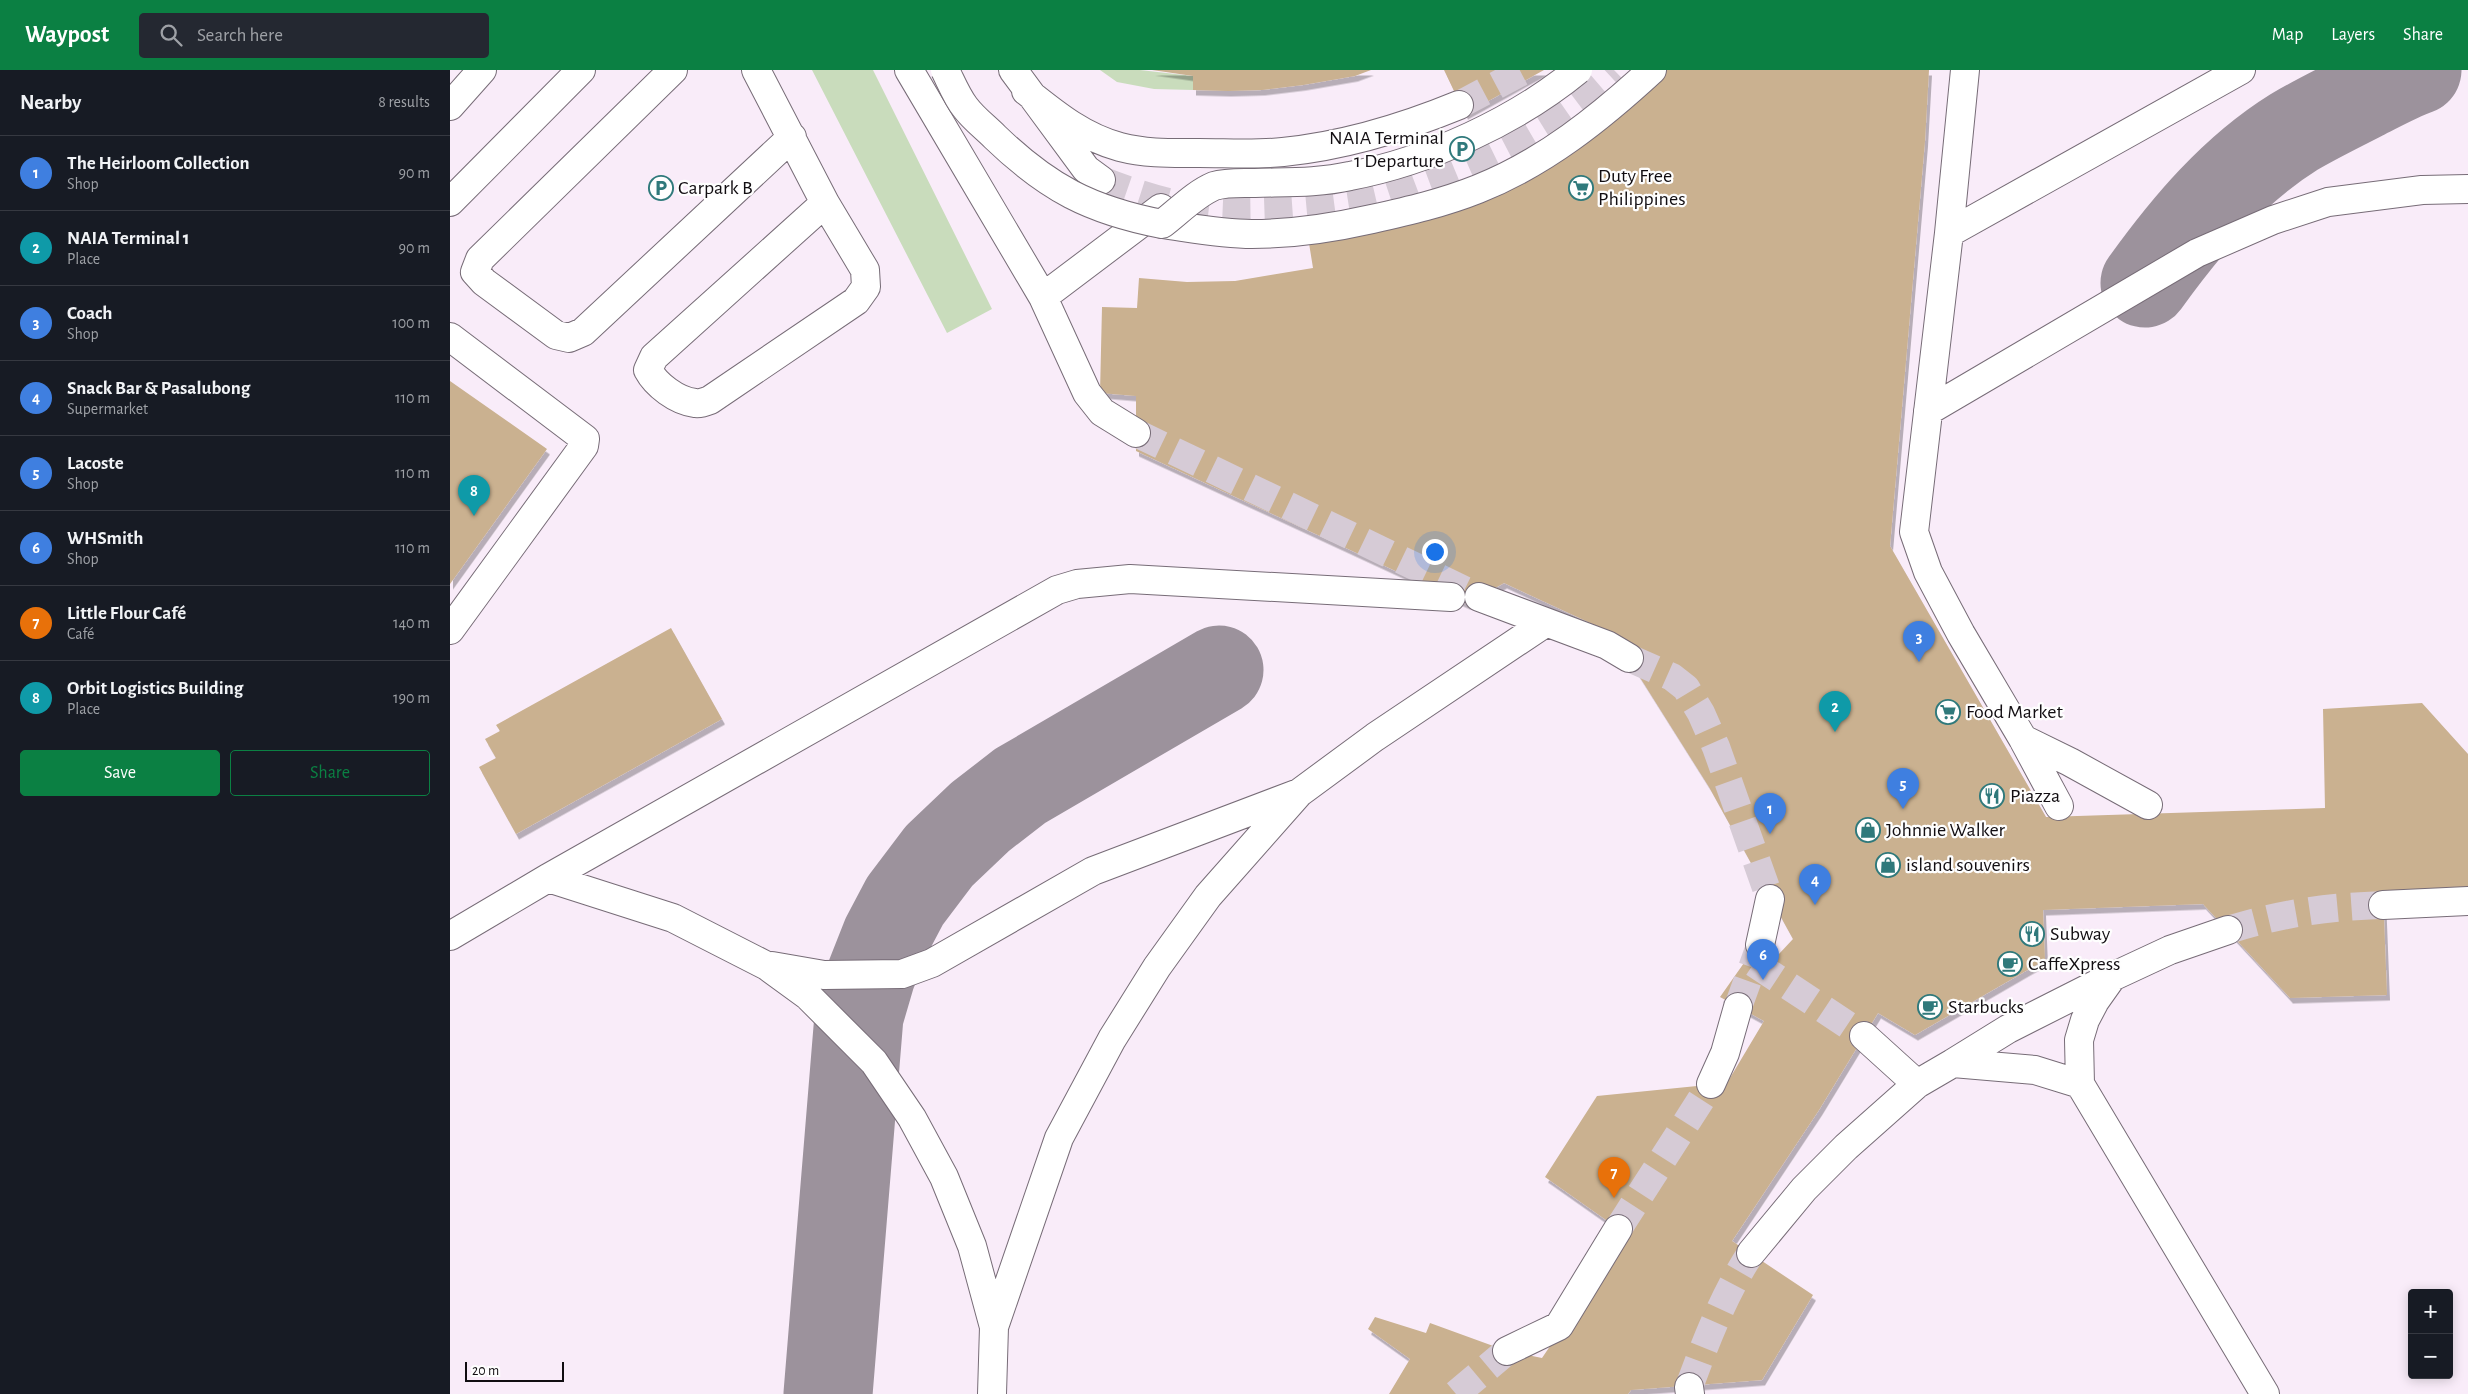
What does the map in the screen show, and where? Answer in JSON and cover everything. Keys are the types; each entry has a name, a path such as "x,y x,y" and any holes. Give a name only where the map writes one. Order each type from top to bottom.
{"street":[{"path":"450,106 482,70"},
{"path":"450,202 581,70"},
{"path":"673,70 480,259 475,272 484,282 556,335 569,338 583,332 792,137"},
{"path":"756,70 825,203 864,270 866,287 856,301 710,400 696,404 681,399 654,382 648,370 654,357 825,203"},
{"path":"909,70 1043,298 1087,393 1102,412 1136,433"},
{"path":"945,70 964,107 1028,166 1090,205 1128,217 1166,213 1250,234 1287,234 1337,227 1425,208 1479,188 1529,163 1577,134 1652,70"},
{"path":"1043,298 1166,213 1206,190 1221,184 1312,181 1350,176 1412,160 1493,126 1531,105 1578,70"},
{"path":"1965,70 1949,233 1914,532 1928,572 2059,806"},
{"path":"1949,233 2241,70"},
{"path":"1020,80 1068,124 1086,134 1119,146 1153,154 1284,152 1318,147 1367,136 1422,120 1459,104"},
{"path":"1020,80 1086,169 1101,180"},
{"path":"1928,411 2197,253 2258,226 2328,202 2414,191 2468,189"},
{"path":"450,337 585,439 584,446 450,630"},
{"path":"450,936 548,878 1057,590 1077,584 1130,579 1451,597"},
{"path":"1479,597 1607,645 1629,658"},
{"path":"994,1327 1059,1138 1112,1039 1157,967 1208,896 1299,793 1369,741 1545,623"},
{"path":"2023,739 2070,762 2148,805"},
{"path":"767,966 824,975 902,974 932,963 1093,871 1299,793"},
{"path":"548,878 673,918 767,966 808,996 874,1062 912,1118 944,1177 972,1246 994,1327 992,1394"},
{"path":"1760,945 1770,899"},
{"path":"2383,905 2468,901"},
{"path":"1751,1253 1811,1182 1884,1112 1918,1084 2008,1029 2112,976 2170,950 2228,930"},
{"path":"2112,976 2095,1000 2079,1040 2080,1084 2265,1394"},
{"path":"1711,1084 1725,1053 1738,1006"},
{"path":"1864,1036 1918,1084"},
{"path":"1953,1063 2035,1070 2080,1084"},
{"path":"1507,1351 1558,1326 1618,1229"}],"green space":[{"path":"812,70 873,70 992,309 947,333"},
{"path":"1100,70 1140,70 1193,76 1193,90 1154,89 1117,82"}],"building":[{"path":"1152,70 1371,70 1355,76 1303,85 1262,90 1228,91 1193,90 1193,76"},
{"path":"1444,70 1544,70 1465,114"},
{"path":"1659,70 1929,70 1925,141 1890,546 2046,817 2325,808 2323,709 2422,703 2468,754 2468,891 2383,893 2387,995 2290,998 2203,904 2043,910 2045,960 1915,1035 1878,1013 1819,1110 1732,1241 1813,1295 1762,1380 1631,1390 1628,1394 1389,1394 1410,1359 1368,1329 1375,1317 1426,1333 1430,1323 1507,1351 1542,1358 1626,1234 1545,1177 1597,1096 1727,1083 1764,1021 1720,997 1758,943 1778,955 1793,939 1709,787 1612,633 1504,583 1467,604 1136,451 1136,396 1100,393 1102,307 1137,308 1139,278 1187,282 1235,281 1313,268 1308,237 1433,209"},
{"path":"450,381 547,449 450,584"},
{"path":"671,628 722,719 516,834 479,767 496,758 485,739 500,731 496,725"}],"taxiway":[{"path":"2145,283 2212,200 2231,181 2272,147 2319,118 2389,82 2417,70"},
{"path":"828,1394 859,1016 871,975 886,937 905,901 939,856 980,817 1020,786 1219,670"}],"tunnel":[{"path":"1459,105 1525,70"},
{"path":"1101,180 1160,200 1207,210 1259,211 1299,209 1359,202 1393,193 1497,150 1522,137 1571,106 1614,70"},
{"path":"1136,433 1479,597"},
{"path":"1629,658 1672,677 1686,688 1701,713 1716,747 1770,899"},
{"path":"2228,930 2267,919 2305,912 2342,907 2383,905"},
{"path":"1738,1007 1760,946"},
{"path":"1754,963 1864,1036"},
{"path":"1618,1229 1711,1084"},
{"path":"1689,1387 1724,1301 1751,1253"},
{"path":"1456,1394 1507,1351"}],"place":[{"name":"NAIA Terminal 1 Departure","path":"1462,149"},
{"name":"Carpark B","path":"661,188"},
{"name":"Duty Free Philippines","path":"1581,188"},
{"name":"Orbit Logistics Building","path":"474,516"},
{"name":"Coach","path":"1919,662"},
{"name":"Food Market","path":"1948,712"},
{"name":"NAIA Terminal 1","path":"1835,732"},
{"name":"Piazza","path":"1992,796"},
{"name":"Lacoste","path":"1903,809"},
{"name":"Johnnie Walker","path":"1868,830"},
{"name":"The Heirloom Collection","path":"1770,834"},
{"name":"island souvenirs","path":"1888,865"},
{"name":"Snack Bar & Pasalubong","path":"1815,905"},
{"name":"Subway","path":"2032,934"},
{"name":"CaffeXpress","path":"2010,964"},
{"name":"WHSmith","path":"1763,980"},
{"name":"Starbucks","path":"1930,1007"},
{"name":"Little Flour Café","path":"1614,1198"}]}
